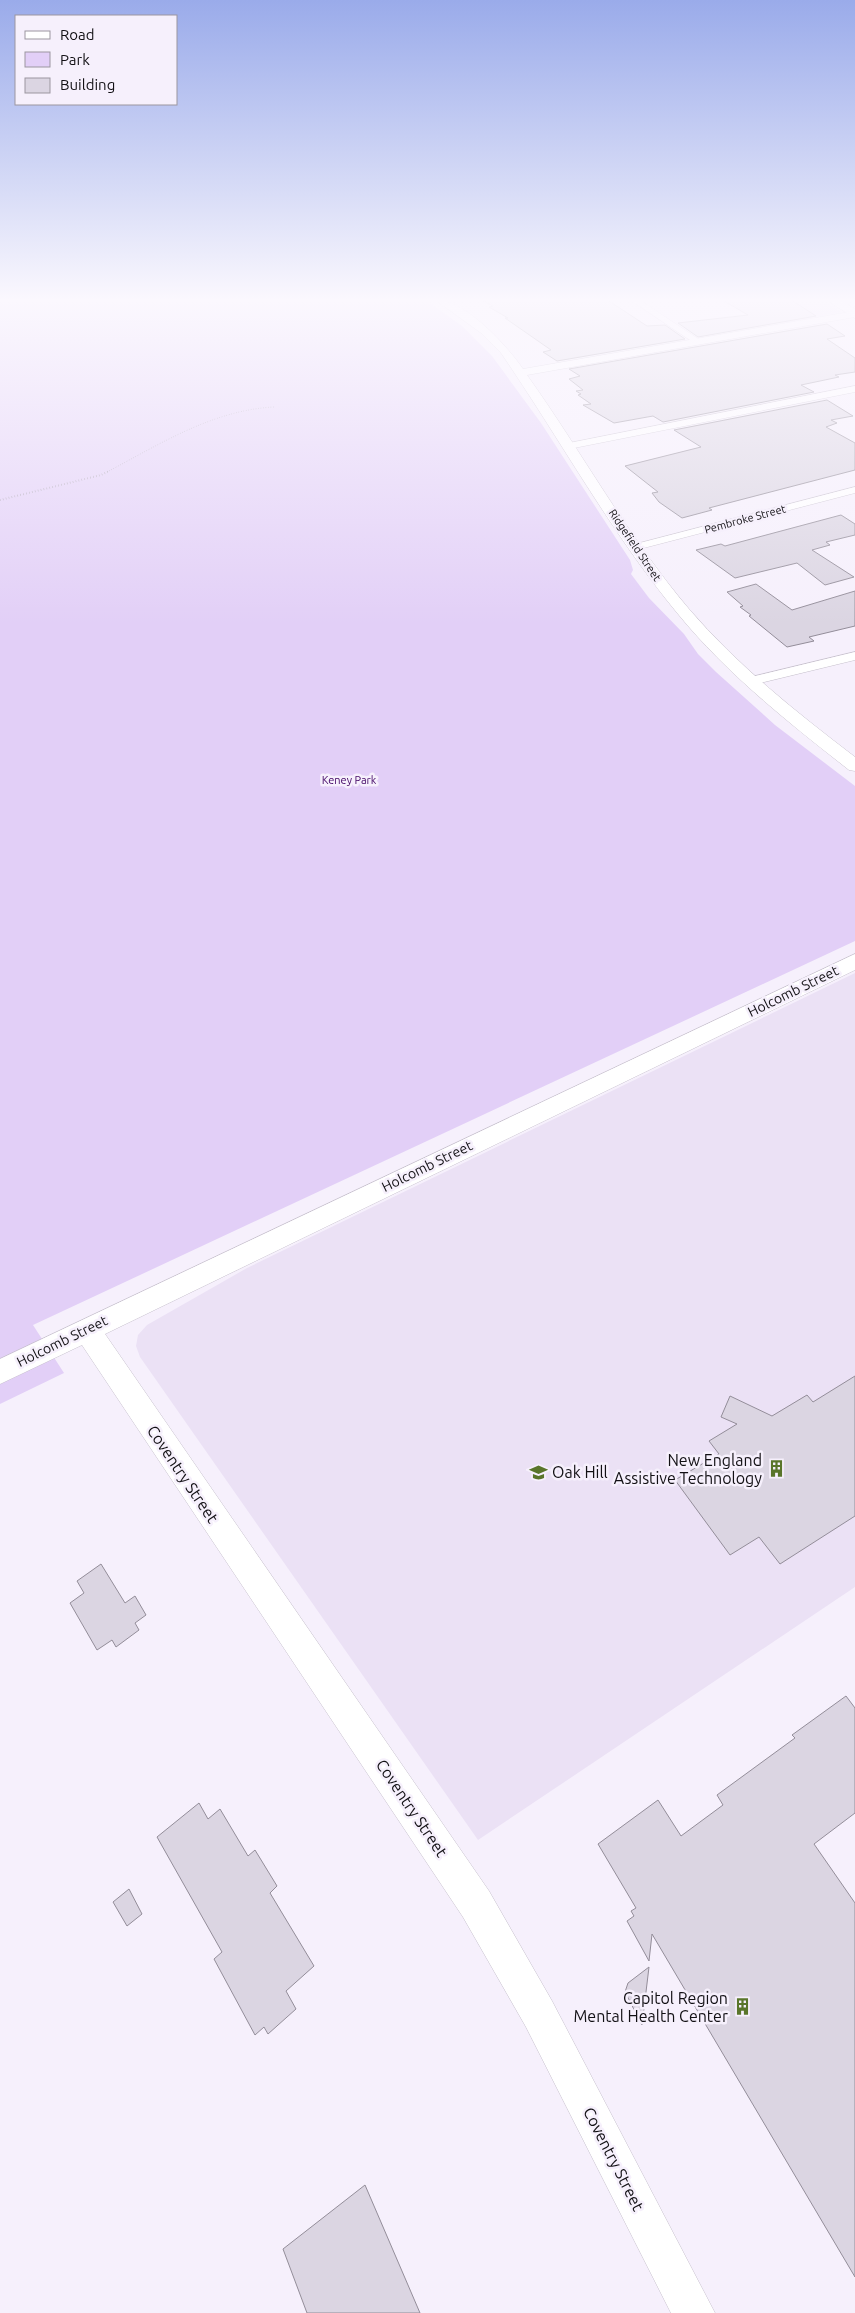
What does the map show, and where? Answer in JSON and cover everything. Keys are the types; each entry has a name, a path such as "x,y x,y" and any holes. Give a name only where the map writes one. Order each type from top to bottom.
{"street":[{"name":"Ridgefield Street","path":"544,409 636,548 684,613 752,681 855,766"},
{"path":"569,446 752,409"},
{"name":"Pembroke Street","path":"636,548 855,490"},
{"path":"752,681 855,656"},
{"name":"Holcomb Street","path":"0,1372 855,961"},
{"name":"Coventry Street","path":"87,1330 476,1904 540,2014 694,2313"}],"path":[{"path":"0,500 101,475 188,429 225,414 249,409"}],"shaded area":[{"name":"Oak Hill","path":"855,973 855,1587 478,1840 140,1357 136,1346 138,1335 147,1325 247,1268"}],"green space":[{"name":"Keney Park","path":"0,409 531,409 630,560 633,570 631,574 649,598 684,634 698,654 716,672 775,725 855,786 855,941 33,1325 64,1373 0,1404"}],"building":[{"path":"590,409 729,409 663,422 653,416 614,423"},
{"path":"781,409 842,409 853,416 831,420 837,423 826,427 855,443 855,470 709,508 712,510 682,518 659,502 652,493 658,492 625,466 701,447 674,430"},
{"path":"841,515 855,524 855,535 826,542 830,545 812,550 854,577 825,585 797,563 735,578 696,550 721,544 725,546"},
{"path":"756,584 792,610 855,591 855,626 809,637 814,641 787,647 749,616 751,615 740,607 743,606 727,592"},
{"name":"New England Assistive Technology","path":"855,1376 855,1516 780,1564 759,1537 730,1555 675,1480 719,1454 709,1441 737,1424 721,1417 730,1396 772,1416 807,1395 813,1402"},
{"path":"101,1564 125,1603 135,1596 146,1615 135,1623 139,1630 116,1647 112,1640 97,1650 70,1603 84,1593 77,1581"},
{"name":"Capitol Region Mental Health Center","path":"846,1696 855,1708 855,1813 814,1844 855,1903 855,2277 652,1934 649,1961 627,1921 634,1916 631,1911 636,1908 598,1844 658,1800 681,1836 723,1805 717,1795 795,1738 792,1735"},
{"path":"199,1803 208,1819 220,1809 248,1856 255,1850 277,1886 270,1893 314,1966 286,1991 296,2009 268,2034 264,2027 255,2035 214,1959 222,1952 157,1837"},
{"path":"129,1889 142,1914 127,1926 113,1902"},
{"path":"649,1967 642,2025 625,1992 628,1983"},
{"path":"365,2185 420,2313 307,2313 283,2249"}],"place":[{"name":"New England Assistive Technology","path":"776,1469"},
{"name":"Oak Hill","path":"538,1472"},
{"name":"Capitol Region Mental Health Center","path":"742,2007"}]}
